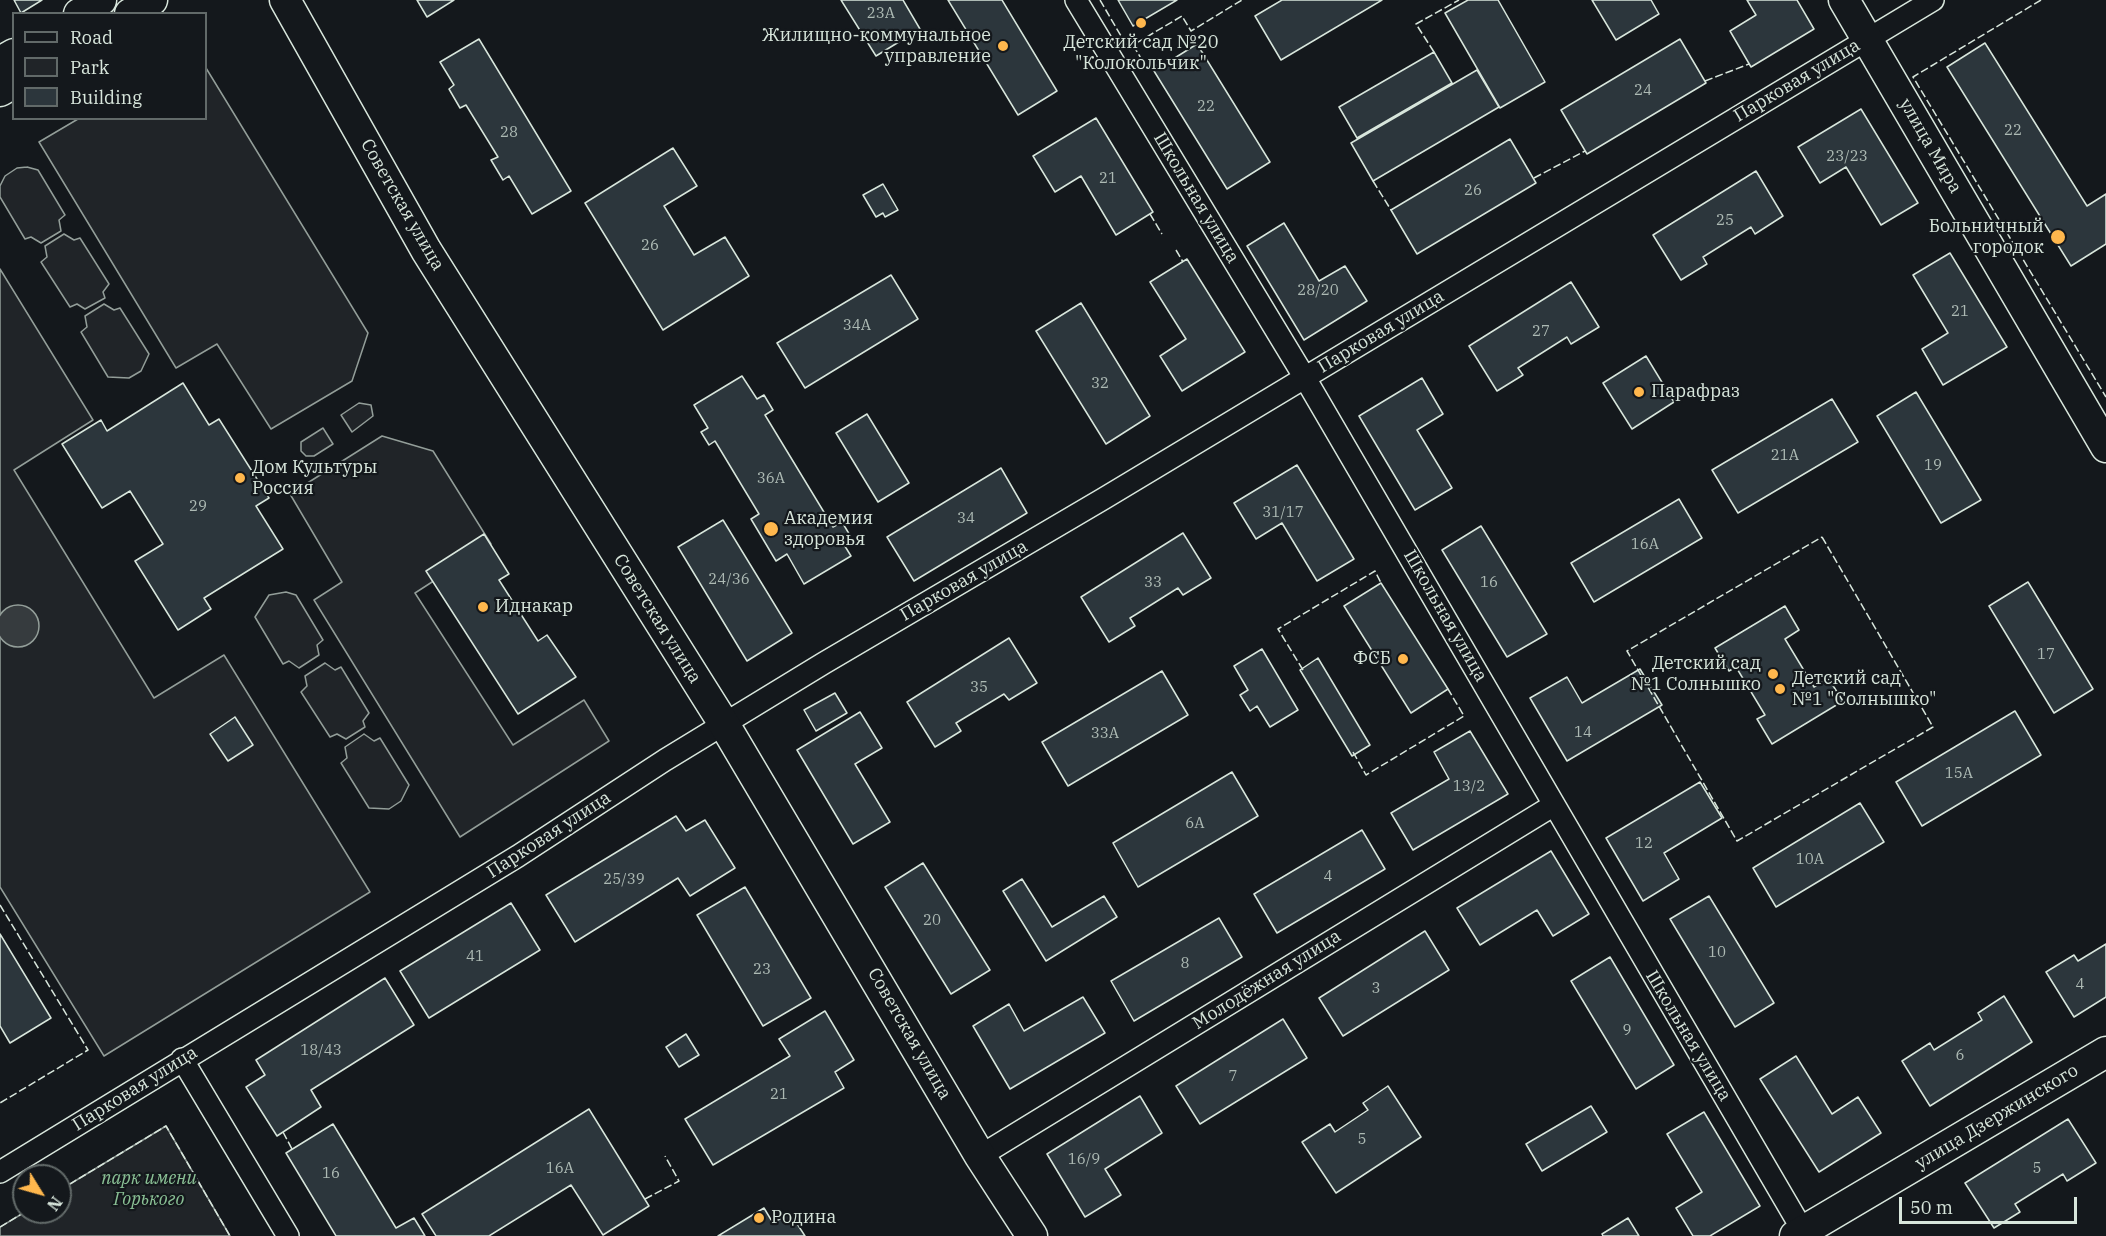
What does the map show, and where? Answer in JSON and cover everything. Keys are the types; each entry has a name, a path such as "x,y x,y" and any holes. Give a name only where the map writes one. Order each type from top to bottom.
{"street":[{"path":"82,12 101,0"},
{"path":"133,12 152,0"},
{"name":"Советская улица","path":"285,0 426,249 724,724 980,1156 1032,1236"},
{"name":"Школьная улица","path":"1076,0 1305,378 1802,1235"},
{"name":"улица Мира","path":"1844,0 2106,447"},
{"name":"Парковая улица","path":"0,1172 518,856 724,724 1933,0"},
{"name":"Молодёжная улица","path":"980,1156 1554,804"},
{"name":"улица Дзержинского","path":"1802,1235 2106,1052"},
{"path":"182,1059 288,1236"}],"green space":[{"path":"207,70 368,333 352,381 271,429 217,344 176,368 39,142 76,120 207,120"},
{"path":"27,167 38,170 65,215 59,220 61,231 41,243 31,237 25,239 0,197 0,186 5,176 17,168"},
{"path":"64,234 74,240 80,238 109,284 103,292 105,298 85,309 77,304 70,307 41,262 47,257 45,246"},
{"path":"0,269 93,420 14,470 154,698 224,655 370,892 104,1056 0,887"},
{"path":"104,304 114,310 120,308 149,354 141,371 129,378 108,377 81,332 87,327 85,316"},
{"path":"359,403 371,405 373,416 352,432 341,415"},
{"path":"323,428 333,444 314,456 306,456 301,451 301,442"},
{"path":"382,436 433,451 491,544 415,593 513,745 584,700 609,741 460,837 314,600 342,582 290,494"},
{"path":"286,592 296,595 323,640 317,645 319,655 299,668 289,661 283,664 255,617 269,595"},
{"path":"325,663 335,670 341,667 369,713 363,721 365,727 346,739 337,734 330,737 301,692 307,686 305,676"},
{"path":"364,734 374,741 380,738 409,785 401,801 389,809 369,808 341,763 347,758 345,747"},
{"name":"парк имени Горького","path":"166,1126 230,1236 0,1236 0,1227 12,1220 12,1224 72,1224 72,1183"}],"shaded area":[{"path":"18,605 26,607 33,611 39,626 37,634 33,641 26,645 18,647 10,645 3,641 -1,634 -1,618 3,611 10,607"}],"building":[{"path":"14,0 42,0 23,12"},
{"path":"417,0 454,0 427,17"},
{"path":"841,0 903,0 920,29 876,56"},
{"name":"Жилищно-коммунальное управление","path":"948,0 1002,0 1057,91 1018,115"},
{"path":"1118,0 1177,0 1133,26"},
{"path":"1282,0 1382,0 1281,60 1255,16"},
{"path":"1468,0 1498,0 1545,82 1500,108 1445,13"},
{"path":"1592,0 1651,0 1659,14 1616,40"},
{"path":"1747,0 1797,0 1814,29 1751,67 1730,31 1756,15"},
{"path":"479,39 571,191 532,214 509,176 503,180 491,160 498,157 466,105 460,108 449,89 454,85 440,62"},
{"path":"1680,39 1706,83 1587,154 1561,110"},
{"path":"1985,43 2087,206 2106,194 2106,244 2071,266 1947,67"},
{"path":"1197,44 1270,162 1227,189 1154,71"},
{"path":"1434,52 1452,83 1357,138 1339,107"},
{"path":"1477,70 1499,107 1373,181 1351,143"},
{"path":"1861,109 1918,203 1881,225 1846,167 1820,183 1798,147"},
{"path":"1096,118 1153,212 1116,235 1081,176 1055,192 1033,156"},
{"path":"1510,139 1536,183 1417,254 1391,210"},
{"path":"673,148 697,186 664,206 694,255 725,237 749,276 663,330 585,203"},
{"path":"1756,171 1783,216 1755,234 1751,227 1703,257 1707,264 1681,280 1653,235"},
{"path":"883,184 898,210 885,217 883,213 876,217 863,195"},
{"path":"1284,223 1319,281 1345,266 1367,301 1304,340 1247,246"},
{"path":"1950,253 2007,347 1943,385 1922,349 1948,333 1913,275"},
{"path":"1187,259 1245,352 1182,391 1160,356 1186,339 1150,282"},
{"path":"891,275 918,319 805,388 777,343"},
{"path":"1571,282 1599,327 1571,344 1567,337 1518,368 1523,375 1497,391 1469,346"},
{"path":"1081,303 1150,416 1106,444 1036,331"},
{"name":"Парафраз","path":"1646,356 1674,402 1632,429 1603,383"},
{"path":"742,376 757,399 764,395 773,410 765,415 833,527 842,522 851,537 843,543 851,556 804,584 787,554 776,561 751,519 759,514 715,441 709,445 701,432 708,428 694,405"},
{"path":"1422,378 1443,414 1417,430 1452,488 1415,510 1359,416"},
{"path":"183,383 209,425 219,419 269,498 256,506 283,549 204,598 211,609 178,630 135,561 163,544 130,491 102,508 62,444 101,420 107,431"},
{"path":"1916,392 1981,500 1941,523 1877,416"},
{"path":"1832,399 1858,442 1738,513 1712,470"},
{"path":"867,414 909,483 878,502 836,433"},
{"path":"1297,465 1354,559 1317,581 1282,523 1256,539 1234,503"},
{"path":"1001,468 1027,513 914,581 887,537"},
{"path":"1679,499 1702,538 1594,602 1571,563"},
{"path":"723,520 792,633 747,661 678,547"},
{"path":"1481,526 1547,634 1507,657 1442,550"},
{"path":"1183,533 1211,578 1183,595 1178,588 1130,618 1135,626 1109,642 1081,597"},
{"name":"Иднакар","path":"484,534 509,574 499,580 538,641 547,635 576,677 518,714 426,571"},
{"path":"2028,582 2093,689 2054,713 1989,606"},
{"name":"ФСБ","path":"1381,583 1448,689 1411,713 1344,606"},
{"name":"Детский сад №1 Солнышко","path":"1785,606 1799,630 1785,639 1814,687 1828,678 1843,701 1772,744 1757,719 1765,715 1736,667 1729,671 1715,648"},
{"path":"1009,638 1037,683 1009,700 1004,694 956,723 961,731 935,747 907,702"},
{"path":"1262,649 1298,710 1270,727 1257,706 1250,711 1240,695 1248,690 1234,666"},
{"path":"1318,658 1370,745 1352,756 1300,670"},
{"path":"1640,669 1662,705 1567,761 1530,698 1567,677 1582,703"},
{"path":"1162,671 1188,715 1068,786 1042,742"},
{"path":"835,693 847,713 816,731 804,710"},
{"path":"2015,711 2041,755 1922,826 1896,782"},
{"path":"860,712 882,748 855,764 890,822 853,844 797,750"},
{"path":"235,717 253,745 228,761 210,734"},
{"path":"1470,731 1508,794 1413,850 1391,813 1449,779 1434,752"},
{"path":"1232,772 1258,816 1138,887 1113,843"},
{"path":"1700,782 1722,818 1664,853 1679,879 1643,901 1606,838"},
{"path":"1860,803 1884,842 1776,907 1753,868"},
{"path":"676,816 686,831 705,820 735,868 690,896 678,878 575,942 546,895"},
{"path":"1362,830 1385,869 1277,933 1254,894"},
{"path":"1551,851 1589,914 1553,936 1537,910 1480,945 1457,908"},
{"path":"923,863 990,970 951,994 885,887"},
{"path":"1022,879 1052,927 1104,896 1117,917 1046,961 1003,891"},
{"path":"745,887 811,998 763,1026 697,915"},
{"path":"1709,896 1774,1003 1735,1027 1670,919"},
{"path":"511,903 540,950 429,1018 400,971"},
{"path":"1219,918 1242,957 1134,1021 1111,981"},
{"path":"1425,931 1449,970 1343,1036 1319,998"},
{"path":"0,934 51,1018 10,1043 0,1026"},
{"path":"2106,944 2106,997 2074,1017 2046,972 2074,955 2078,961"},
{"path":"1610,957 1674,1065 1636,1089 1571,981"},
{"path":"385,978 414,1025 311,1090 321,1107 277,1136 246,1087 265,1075 256,1060"},
{"path":"2004,996 2032,1042 1930,1106 1902,1061 1930,1043 1934,1050 1982,1020 1978,1013"},
{"path":"1083,997 1105,1033 1010,1089 973,1026 1009,1004 1024,1031"},
{"path":"825,1011 854,1060 835,1072 844,1088 713,1165 685,1119 790,1056 779,1039"},
{"path":"1283,1019 1307,1058 1200,1124 1176,1086"},
{"path":"686,1034 699,1055 679,1067 666,1047"},
{"path":"1796,1056 1832,1114 1858,1097 1881,1133 1819,1172 1760,1079"},
{"path":"1388,1086 1421,1137 1336,1193 1302,1142 1330,1124 1335,1132 1368,1110 1363,1103"},
{"path":"1140,1096 1162,1133 1105,1169 1121,1195 1085,1217 1047,1154"},
{"path":"1591,1106 1607,1132 1542,1171 1526,1144"},
{"path":"589,1109 649,1206 603,1235 571,1185 489,1236 436,1236 422,1214"},
{"path":"1704,1112 1760,1206 1710,1236 1693,1236 1676,1208 1702,1192 1667,1134"},
{"path":"2068,1119 2096,1163 2067,1181 2063,1174 2015,1204 2020,1212 1994,1228 1965,1183"},
{"path":"333,1124 396,1228 414,1218 425,1236 336,1236 286,1153"},
{"name":"Родина","path":"764,1208 773,1223 790,1213 805,1236 718,1236"},
{"path":"1628,1218 1639,1236 1603,1236 1602,1234"}],"fence":[{"path":"1100,0 1128,48 1182,16 1191,31 1242,0"},
{"path":"1434,52 1416,24 1459,0"},
{"path":"2041,0 1913,77 2106,397"},
{"path":"1133,45 1142,60"},
{"path":"1153,60 1158,68"},
{"path":"1705,81 1749,64"},
{"path":"1534,178 1585,151"},
{"path":"1373,181 1391,210"},
{"path":"1150,214 1162,234"},
{"path":"1176,250 1183,262"},
{"path":"1822,537 1933,727 1737,841 1627,651 1822,537"},
{"path":"1303,670 1278,629 1375,571 1381,583"},
{"path":"1353,752 1366,775 1464,716 1448,689"},
{"path":"0,905 88,1050 0,1103"},
{"path":"72,1183 166,1126 230,1236"},
{"path":"283,1132 292,1149"},
{"path":"645,1199 679,1181 665,1156"},
{"path":"0,1227 12,1220"}],"place":[{"name":"Детский сад №20 \"Колокольчик\"","path":"1141,23"},
{"name":"Жилищно-коммунальное управление","path":"1003,46"},
{"name":"Больничный городок","path":"2058,237"},
{"name":"Парафраз","path":"1639,392"},
{"name":"Дом Культуры Россия","path":"240,478"},
{"name":"Академия здоровья","path":"771,529"},
{"name":"Иднакар","path":"483,607"},
{"name":"ФСБ","path":"1403,659"},
{"name":"Детский сад №1 Солнышко","path":"1773,674"},
{"name":"Детский сад №1 \"Солнышко\"","path":"1780,689"},
{"name":"Родина","path":"759,1218"}]}
